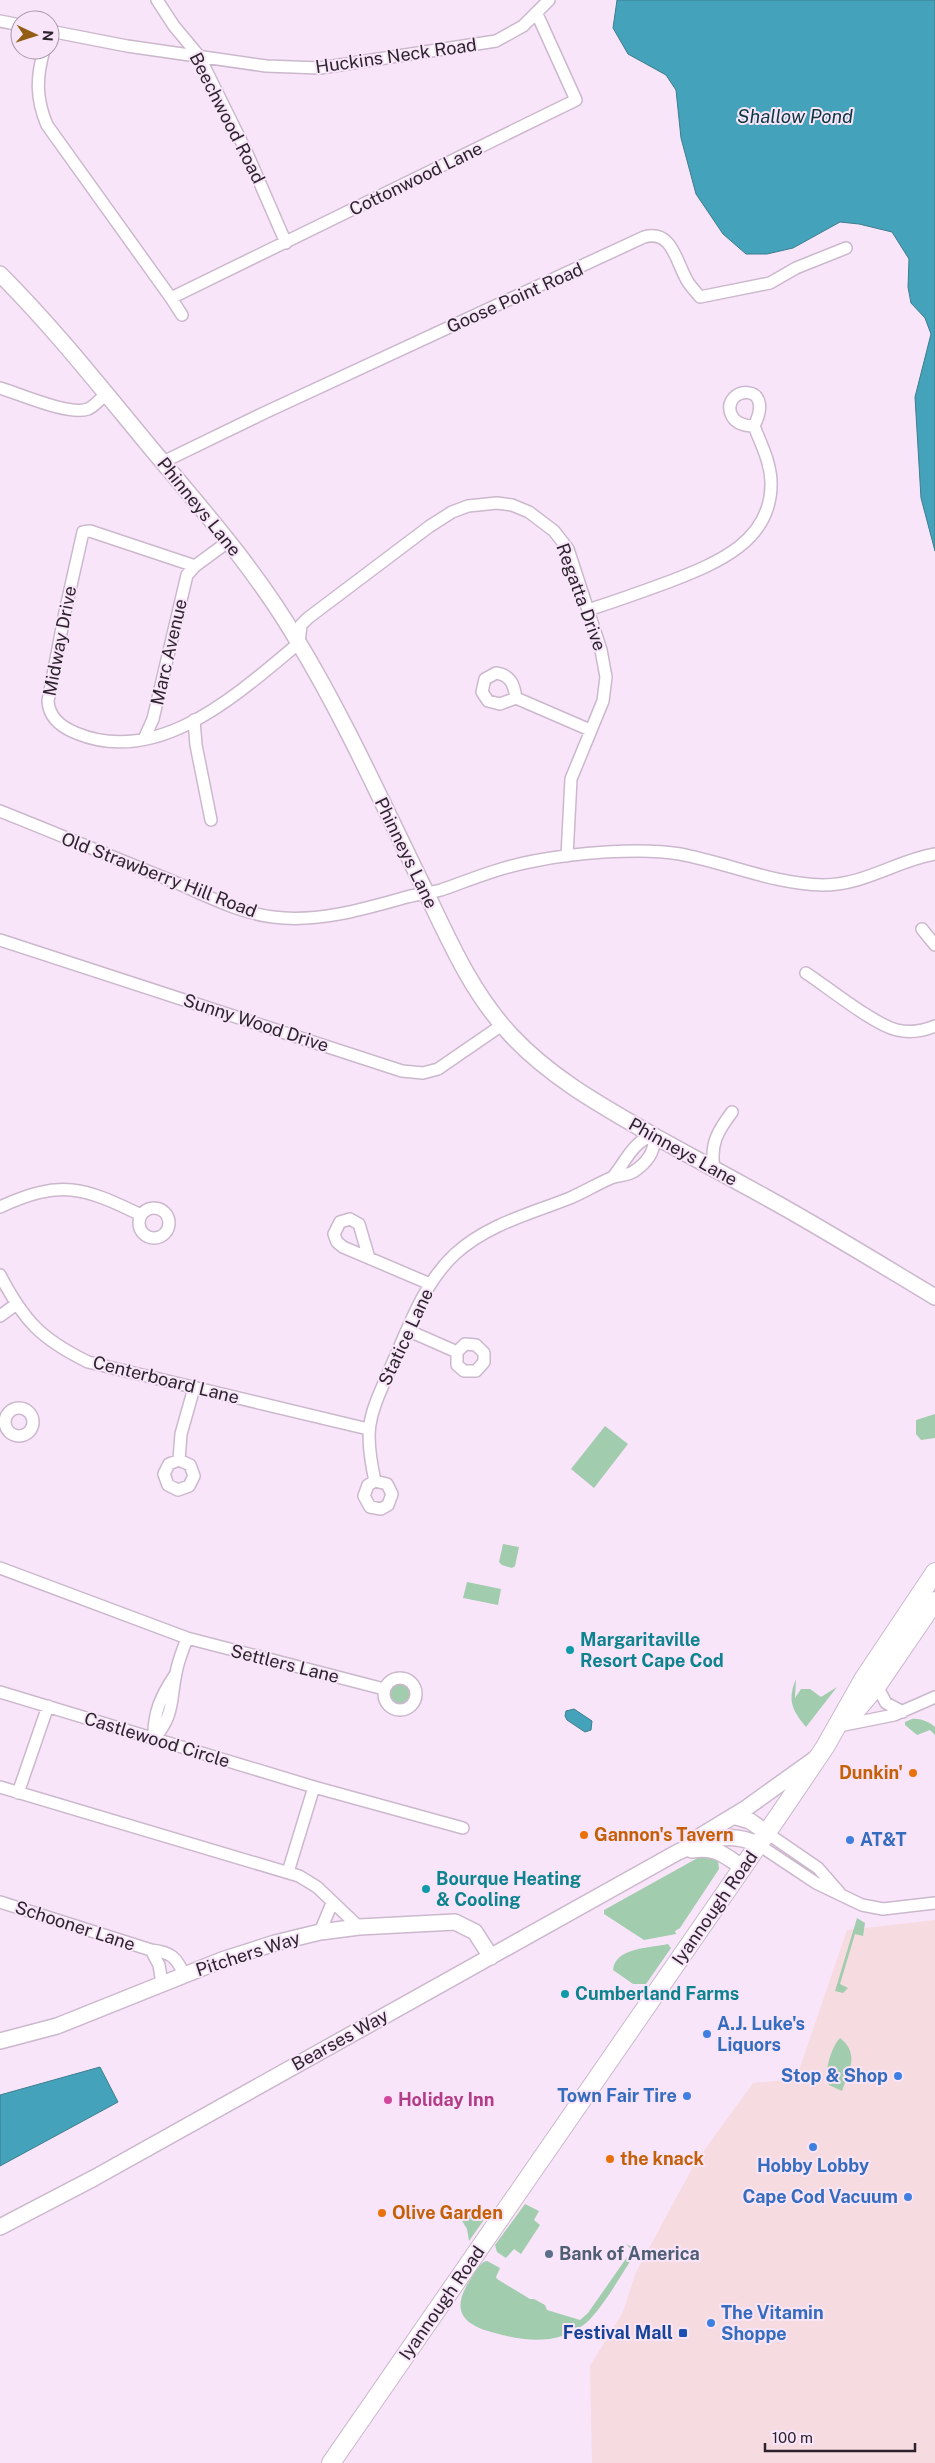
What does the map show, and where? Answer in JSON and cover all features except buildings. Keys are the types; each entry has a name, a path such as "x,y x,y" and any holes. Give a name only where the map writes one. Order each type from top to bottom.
{"main road":[{"name":"Phinneys Lane","path":"0,274 51,328 229,541 272,600 299,643 348,735 467,976 502,1025 554,1075 586,1096 820,1228 935,1297"},
{"name":"Iyannough Road","path":"331,2463 763,1839 822,1751 864,1678 935,1572"},
{"name":"Iyannough Road","path":"822,1751 876,1686 935,1601"},
{"path":"733,1816 822,1751"},
{"name":"Bearses Way","path":"678,1852 702,1832 733,1816 750,1822 763,1839"},
{"name":"Bearses Way","path":"0,2227 94,2178 678,1852 718,1837 763,1839"},
{"path":"678,1852 713,1849 743,1868"},
{"name":"Pitchers Way","path":"0,2041 34,2034 72,2021 162,1983 276,1942 320,1932 359,1927 455,1922 475,1932 491,1957"}],"street":[{"name":"Beechwood Road","path":"157,0 174,26 199,56 246,150 286,243"},
{"name":"Huckins Neck Road","path":"60,33 199,56 300,69 337,67 496,41 523,26 549,0"},
{"name":"Cottonwood Lane","path":"171,298 576,100 537,14"},
{"path":"42,60 37,82 39,104 47,125 182,315"},
{"name":"Goose Point Road","path":"163,462 264,413 644,237 657,236 670,244 687,280 700,297 770,284 796,268 846,248"},
{"path":"0,388 65,409 78,410 91,407 106,394"},
{"path":"588,610 722,560 750,536 764,514 770,490 768,462 754,426"},
{"name":"Regatta Drive","path":"299,643 301,625 308,618 430,526 452,512 483,503 512,505 529,512 554,531 568,549 588,610 606,677 603,701 571,779 568,797 567,856"},
{"name":"Midway Drive","path":"195,566 90,531 83,532 53,672 48,708 57,722 87,738 122,744 144,739 194,720 220,706 299,643"},
{"path":"195,566 229,541"},
{"name":"Marc Avenue","path":"144,739 153,718 186,575 195,566"},
{"path":"516,698 590,730"},
{"path":"194,720 196,745 211,820"},
{"name":"Old Strawberry Hill Road","path":"0,811 117,861 250,912 269,917 323,917 426,894 508,866 567,856 666,852 694,857 775,880 824,885 861,880 912,860 935,854"},
{"path":"922,929 935,944"},
{"name":"Sunny Wood Drive","path":"0,940 402,1071 423,1073 438,1069 502,1025"},
{"path":"806,973 882,1024 897,1030 918,1031 935,1026"},
{"path":"714,1169 711,1150 722,1125 732,1112"},
{"name":"Statice Lane","path":"375,1481 367,1442 374,1404 430,1284 454,1255 486,1231 587,1190 613,1177 631,1172 648,1158 655,1144 654,1135 640,1140 613,1177"},
{"path":"0,1207 32,1193 68,1189 93,1194 141,1215"},
{"path":"369,1258 430,1284"},
{"name":"Centerboard Lane","path":"0,1275 15,1305 35,1328 48,1339 88,1362 368,1429"},
{"path":"0,1316 15,1305"},
{"path":"407,1330 456,1352"},
{"path":"180,1460 181,1434 194,1388"},
{"name":"Settlers Lane","path":"0,1568 186,1638 384,1689"},
{"path":"154,1739 154,1721 161,1696 176,1673 186,1638"},
{"path":"876,1686 886,1704 903,1712"},
{"name":"Castlewood Circle","path":"0,1692 314,1787 463,1828"},
{"path":"844,1725 903,1712 935,1697"},
{"path":"18,1793 48,1706"},
{"path":"288,1872 314,1787"},
{"path":"0,1788 288,1872 308,1881 359,1927"},
{"name":"Bearses Way","path":"763,1839 818,1868 840,1894 853,1902 876,1909 935,1903"},
{"name":"Schooner Lane","path":"0,1902 151,1950 168,1953 174,1957 184,1975"},
{"path":"320,1932 332,1903"},
{"name":"Schooner Lane","path":"151,1950 160,1965 162,1983"}],"shaded area":[{"name":"Festival Mall","path":"935,1920 935,2463 592,2463 590,2366 623,2312 636,2272 695,2163 753,2083 796,2079 847,1930"}],"green space":[{"path":"935,1414 935,1438 921,1440 916,1434 916,1420"},
{"path":"605,1426 628,1444 594,1488 571,1469"},
{"path":"503,1544 519,1547 515,1566 512,1568 499,1562"},
{"path":"467,1582 501,1589 498,1605 463,1598"},
{"path":"796,1679 795,1698 801,1689 810,1689 821,1697 837,1687 806,1727 792,1705 793,1686"},
{"path":"400,1684 408,1687 411,1695 408,1703 400,1706 392,1703 389,1695 392,1687"},
{"path":"912,1719 922,1720 933,1725 935,1727 935,1735 930,1730 917,1735 905,1725 905,1722"},
{"path":"703,1855 718,1860 719,1869 680,1928 675,1931 676,1934 644,1940 604,1914 604,1910"},
{"path":"857,1918 865,1923 863,1936 855,1934 840,1984 848,1988 843,1993 835,1991"},
{"path":"668,1944 671,1948 646,1984 633,1984 613,1970 615,1962 627,1953"},
{"path":"840,2038 850,2050 851,2056 850,2069 842,2091 829,2085 827,2080 827,2068 831,2054"},
{"path":"525,2204 539,2211 534,2220 540,2225 521,2254 514,2249 506,2258 497,2252 495,2245"},
{"path":"461,2211 488,2214 469,2241 467,2229 458,2214"},
{"path":"626,2244 634,2248 635,2254 612,2290 599,2309 586,2323 565,2335 542,2340 507,2336 475,2326 463,2315 461,2300 464,2291 477,2268 487,2261 500,2268 497,2279 530,2299 545,2305 547,2310 580,2320 588,2313 632,2250"}],"water":[{"name":"Shallow Pond","path":"617,0 935,0 935,551 921,498 915,397 931,334 925,318 911,303 908,287 909,259 892,232 859,224 840,222 793,248 767,254 746,254 723,234 696,194 681,138 676,90 666,75 628,54 613,28"},
{"path":"574,1709 592,1721 591,1730 585,1732 567,1720 565,1716 566,1711"},
{"path":"100,2067 118,2102 0,2166 0,2095"}],"place":[{"name":"Margaritaville Resort Cape Cod","path":"570,1650"},
{"name":"Dunkin'","path":"913,1773"},
{"name":"Gannon's Tavern","path":"584,1835"},
{"name":"AT&T","path":"850,1840"},
{"name":"Bourque Heating & Cooling","path":"426,1889"},
{"name":"Cumberland Farms","path":"565,1994"},
{"name":"A.J. Luke's Liquors","path":"707,2034"},
{"name":"Stop & Shop","path":"898,2076"},
{"name":"Town Fair Tire","path":"687,2096"},
{"name":"Holiday Inn","path":"388,2100"},
{"name":"Hobby Lobby","path":"813,2147"},
{"name":"the knack","path":"610,2159"},
{"name":"Cape Cod Vacuum","path":"908,2197"},
{"name":"Olive Garden","path":"382,2213"},
{"name":"Bank of America","path":"549,2254"},
{"name":"The Vitamin Shoppe","path":"711,2323"},
{"name":"Festival Mall","path":"683,2333"}]}
